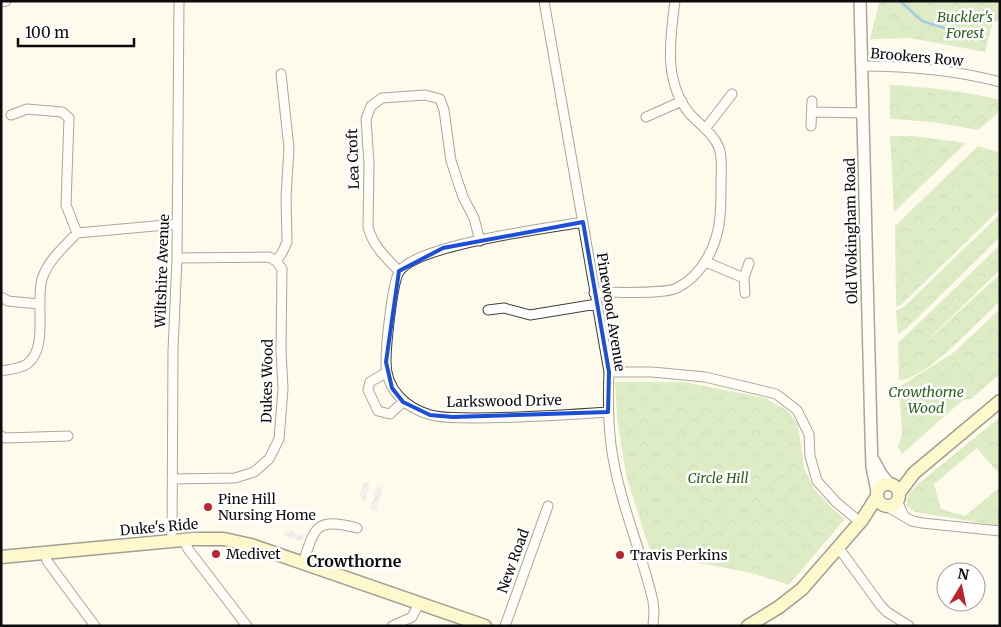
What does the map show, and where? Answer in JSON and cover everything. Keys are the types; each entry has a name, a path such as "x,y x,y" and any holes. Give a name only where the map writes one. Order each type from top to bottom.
{"main road":[{"path":"748,626 802,590 861,521 914,473 1000,401"},
{"name":"Duke's Ride","path":"1,557 178,540 206,538 230,540 251,545 478,625"}],"street":[{"path":"1,2 6,1"},
{"name":"Wiltshire Avenue","path":"178,540 172,479 173,350 178,258 179,1"},
{"name":"Pinewood Avenue","path":"544,1 609,372 608,412 611,445 618,482 653,601 652,626"},
{"path":"594,292 660,292 676,289 690,280 706,262 714,243 720,218 722,162 720,149 705,129 690,114 674,83 670,65 670,45 675,1"},
{"name":"Old Wokingham Road","path":"860,1 873,473 888,496"},
{"name":"Brookers Row","path":"862,66 940,70 1000,82"},
{"path":"178,258 269,257 276,261 282,253 287,242 286,197 289,148 280,74"},
{"path":"705,129 732,94"},
{"name":"Lea Croft","path":"399,271 378,250 370,236 368,227 369,164 366,119 371,106 382,98 425,95 440,99 444,110 451,161 463,197 474,218 480,241"},
{"path":"646,117 682,101"},
{"path":"810,126 812,101"},
{"path":"11,115 27,109 62,112 69,118 66,205 77,233"},
{"path":"812,112 864,113"},
{"path":"387,372 370,382 368,390 378,411 390,414 403,402 392,388 387,372 387,336 399,271 409,263 443,248 506,234 583,222"},
{"path":"1,371 15,369 27,364 37,352 42,279 52,260 77,233 177,224"},
{"name":"Dukes Wood","path":"172,479 235,478 254,472 269,458 279,439 283,390 281,350 282,269 276,261"},
{"path":"706,262 744,278"},
{"path":"745,293 744,278 749,263"},
{"path":"1,297 8,301 39,304"},
{"path":"488,310 504,308 530,315 597,304"},
{"path":"609,372 652,372 705,377 776,394 797,410 809,434 810,456 817,481 836,502 861,521"},
{"name":"Larkswood Drive","path":"403,402 430,415 453,417 498,418 608,412"},
{"path":"1,436 5,438 68,436"},
{"path":"888,496 904,516 912,521 1000,531"},
{"name":"New Road","path":"504,626 548,506"},
{"path":"303,563 314,533 323,525 338,523 357,528"},
{"path":"178,540 188,549 247,626"},
{"path":"838,547 881,606 909,626"},
{"path":"45,553 47,560 84,608 95,626"},
{"path":"392,626 412,617 419,603"}],"highlighted area":[{"path":"583,222 609,372 608,412 453,417 430,415 403,402 392,388 386,362 399,271 443,248"}],"shaded area":[{"path":"364,482 370,484 365,500 359,498"},
{"path":"377,486 383,488 376,511 370,509"},
{"path":"286,529 304,536 302,542 283,535"}],"green space":[{"name":"Buckler's Forest","path":"886,1 1000,1 1000,22 993,21 985,52 910,38 870,39 879,3"},
{"path":"890,85 945,90 1000,100 1000,111 978,130 932,122 893,119 890,118"},
{"path":"890,136 913,136 966,143 894,212"},
{"path":"978,146 1000,153 1000,209 902,304 896,307 895,226"},
{"path":"1000,214 1000,237 907,328 898,334 896,311 905,306"},
{"name":"Crowthorne Wood","path":"1000,245 1000,270 918,349 1000,274 1000,301 952,348 923,371 910,378 899,380 898,343"},
{"name":"Crowthorne Wood","path":"1000,309 1000,374 971,399 963,400 902,454 898,447 902,434 899,387 953,353"},
{"name":"Circle Hill","path":"615,382 684,382 765,398 788,411 798,425 804,468 814,489 845,519 788,585 738,570 652,557 626,475 617,417"},
{"name":"Crowthorne Wood","path":"1000,417 1000,475 977,448 934,484 941,509 965,516 1000,487 1000,526 915,512 906,505 909,493 918,484"}],"waterway":[{"path":"900,1 922,21 984,40"}],"place":[{"name":"Pine Hill Nursing Home","path":"208,507"},
{"name":"Medivet","path":"216,554"},
{"name":"Travis Perkins","path":"620,555"}],"district":[{"name":"Crowthorne","path":"354,561"}]}
